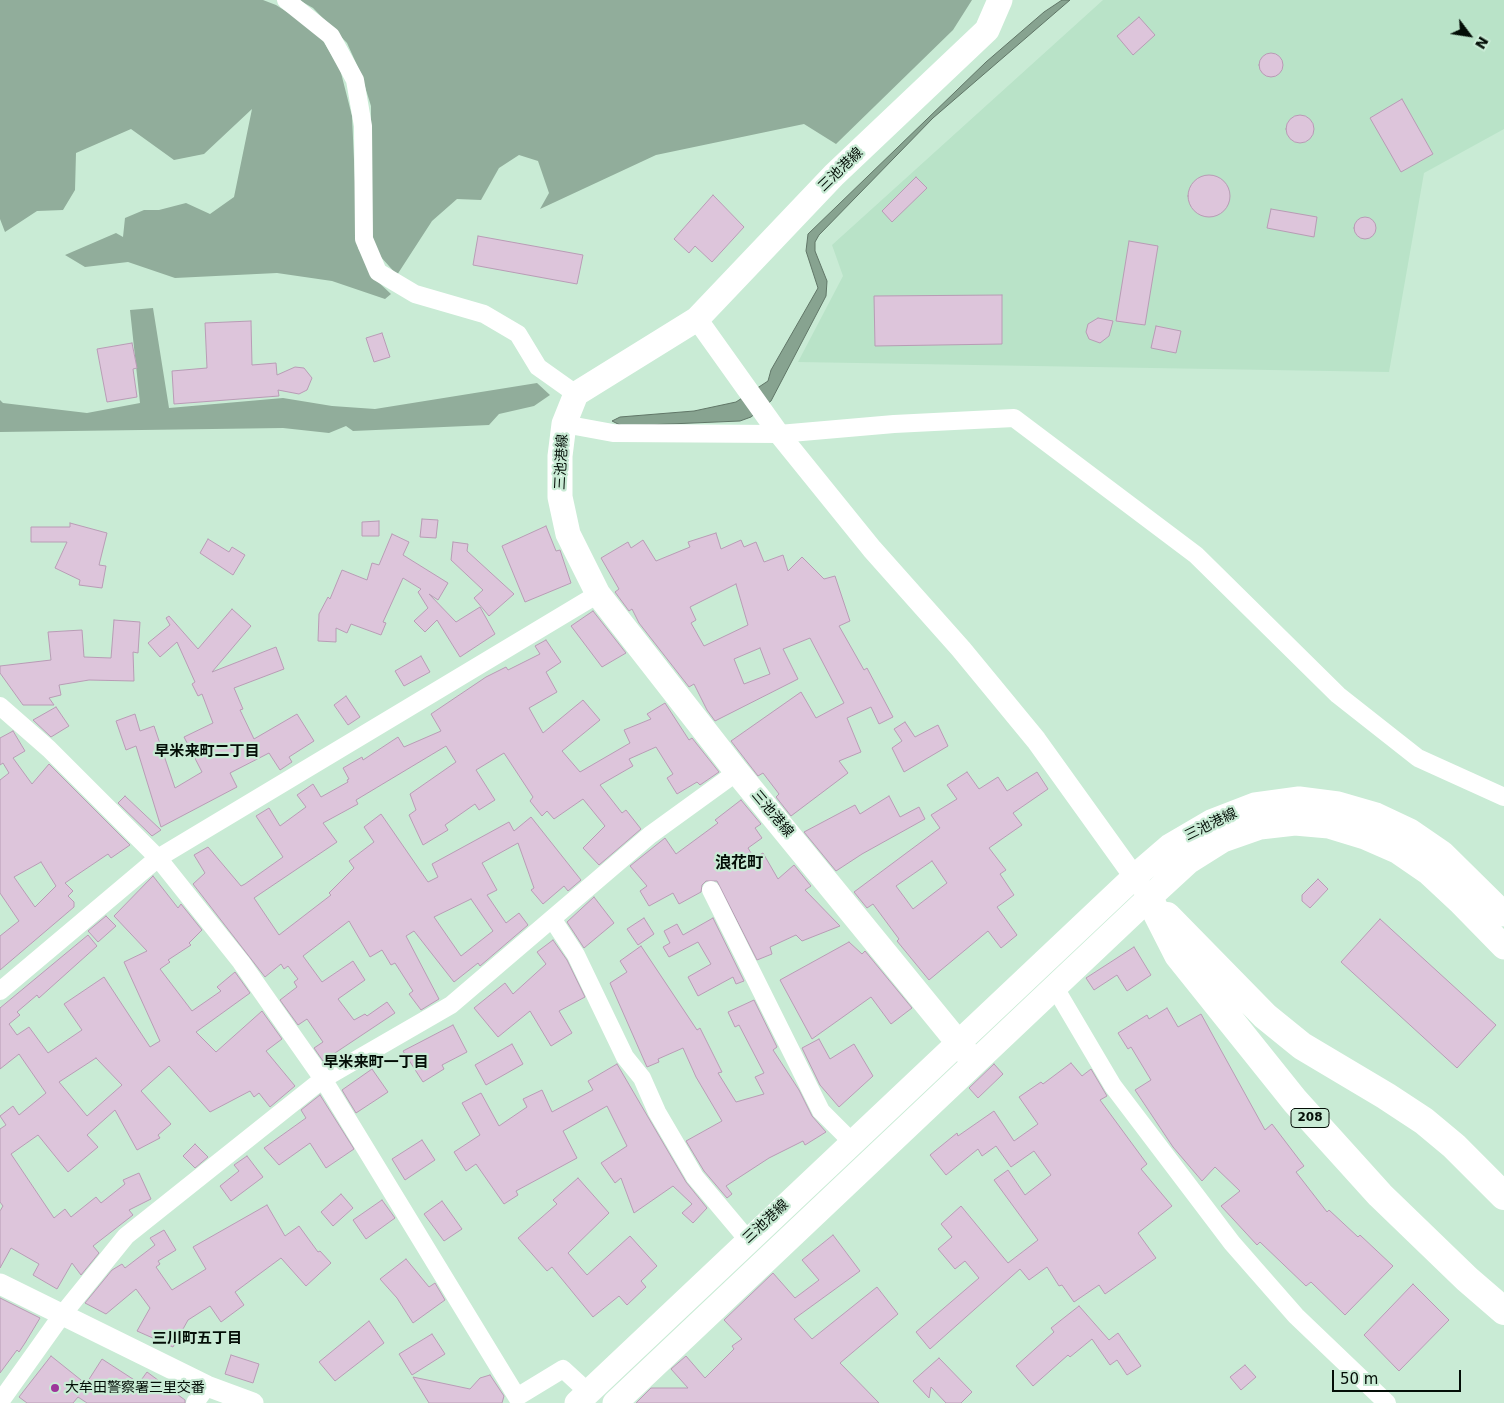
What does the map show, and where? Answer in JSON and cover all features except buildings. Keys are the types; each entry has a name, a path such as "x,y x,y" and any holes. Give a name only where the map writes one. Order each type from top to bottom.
{"highway":[{"path":"1141,887 1265,1016 1302,1046 1424,1121 1454,1146 1504,1196"},
{"name":"208","path":"1141,887 1178,955 1295,1101 1380,1194 1466,1278 1504,1311"}],"main road":[{"name":"三池港線","path":"974,1062 737,772 598,594 568,534 560,497 560,456 564,424 576,394 697,319 834,175 987,30 1000,0"},
{"name":"三池港線","path":"615,1403 1054,986 1141,887 1170,846 1211,822 1255,805 1299,799 1338,804 1376,815 1410,831 1442,853 1504,914"},
{"name":"三池港線","path":"582,1398 958,1043 1141,887 1188,862 1223,840 1260,827 1295,823 1329,826 1366,837 1429,873 1504,947"}],"street":[{"path":"286,0 331,36 355,80 363,126 364,239 378,272 415,294 484,314 518,334 538,367 576,394"},
{"path":"697,319 740,382 779,434 872,549 961,649 1036,740 1141,887"},
{"path":"564,424 613,433 779,434 894,424 1014,418 1196,555 1338,696 1418,758 1504,797"},
{"path":"0,991 158,858 598,594"},
{"path":"0,706 49,749 158,858 241,962 323,1078 517,1397 563,1369 582,1398"},
{"path":"0,1402 62,1315 126,1236 323,1078 450,1005 553,920 650,835 737,772"},
{"path":"711,890 821,1111 852,1142"},
{"path":"553,920 576,955 625,1057 642,1078 657,1112 695,1177 748,1240"},
{"path":"1054,986 1113,1086 1226,1235 1296,1316 1387,1403"},
{"path":"0,1284 62,1315 201,1395 253,1403"}],"shaded area":[{"path":"0,0 263,0 276,5 309,26 322,39 340,69 352,116 358,248 375,279 391,294 385,299 332,281 277,273 175,278 128,262 85,267 65,255 116,233 123,237 125,218 144,210 159,210 186,203 210,214 234,197 252,109 204,154 174,160 131,129 76,153 75,190 63,210 37,211 5,232 0,219"},
{"path":"299,0 972,0 953,30 836,144 804,124 656,155 540,209 549,193 538,161 519,155 499,168 481,200 457,199 432,221 397,275 380,256 371,236 371,106 361,74 347,43 313,8"},
{"path":"1062,0 1070,0 933,118 819,235 815,242 815,251 827,281 826,296 771,401 751,417 740,421 622,426 612,421 620,417 694,411 736,402 768,381 771,370 818,288 806,251 808,234 986,62 1044,12"},
{"path":"1103,0 1504,0 1504,129 1424,173 1389,372 798,362 843,276 832,245"},
{"path":"153,308 169,408 283,398 332,406 375,409 537,383 550,395 534,406 499,414 489,425 353,431 346,426 329,433 283,428 0,432 0,400 3,403 87,413 140,403 130,310"}],"place":[{"name":"大牟田警察署三里交番","path":"55,1388"}],"district":[{"name":"早米来町二丁目","path":"207,752"},
{"name":"浪花町","path":"739,864"},
{"name":"早米来町一丁目","path":"376,1063"},
{"name":"三川町五丁目","path":"197,1339"}]}
